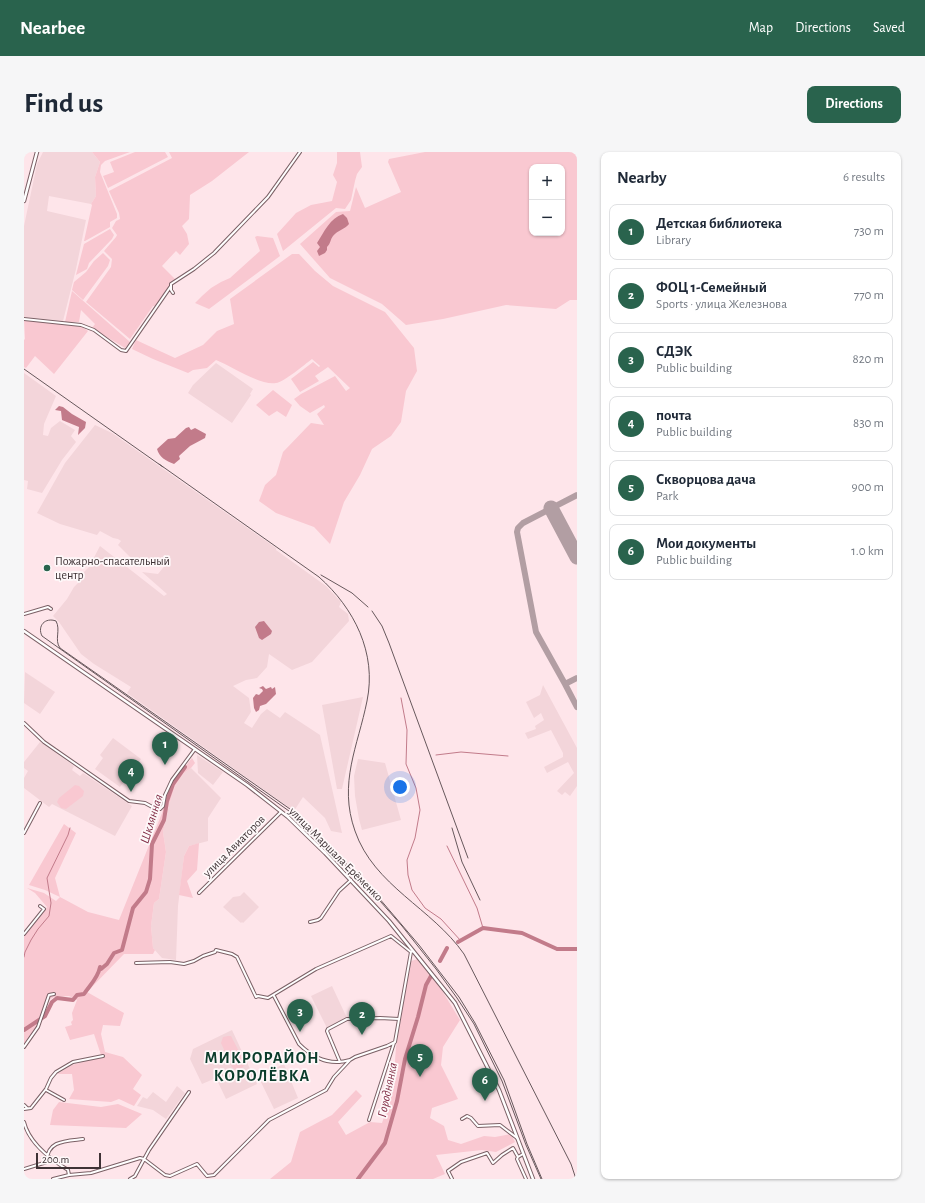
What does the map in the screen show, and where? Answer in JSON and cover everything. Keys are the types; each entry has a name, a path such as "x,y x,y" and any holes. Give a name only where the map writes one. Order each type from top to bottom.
{"main road":[{"path":"24,201 37,152"},
{"name":"улица Маршала Ерёменко","path":"24,631 90,679 247,785 281,812 326,853 380,911 455,1003 499,1090 533,1179"}],"street":[{"path":"24,319 81,325 94,330 121,350 126,351 171,284 194,269 214,253 268,197 300,152"},
{"path":"171,284 171,290 173,293"},
{"path":"24,614 48,607 51,608"},
{"path":"24,723 44,742 129,801 145,803 156,809 160,809 163,806 165,795 172,780 195,750"},
{"path":"24,833 40,803"},
{"name":"улица Авиаторов","path":"200,893 281,812"},
{"path":"310,922 321,918 338,890 350,880"},
{"path":"24,934 44,909 40,906"},
{"path":"136,963 170,962 184,964 215,952 216,950 232,954 237,957 256,997 268,998 274,996 316,969 392,936 412,951 395,1042 369,1120"},
{"path":"24,1047 38,1027 49,995 54,994"},
{"path":"274,996 299,1044 313,1056 325,1060 340,1062 350,1060 395,1042"},
{"path":"340,1062 327,1030 328,1029 347,1019 399,1019"},
{"path":"24,1104 25,1108 32,1108 46,1090 51,1078 56,1072 73,1062 102,1056"},
{"path":"165,1175 170,1176 197,1164 207,1176 214,1175 269,1120 326,1090 334,1077 350,1060"},
{"path":"46,1090 64,1100"},
{"path":"130,1179 135,1176 157,1138 189,1092"},
{"path":"462,1119 467,1116 471,1118 478,1126 500,1125 518,1138"},
{"path":"24,1122 25,1127 33,1140 42,1151 68,1170 69,1174"},
{"path":"24,1169 47,1162 47,1154 50,1147 61,1142 83,1139"},
{"path":"452,1179 448,1171 461,1162 487,1152 493,1163 513,1148 526,1179"},
{"path":"518,1157 524,1154"},
{"path":"53,1179 69,1174 91,1173 140,1158 144,1159 168,1179"}],"shaded area":[{"path":"43,152 92,152 100,162 95,177 96,196 91,204 49,196 47,211 86,220 63,321 24,317 24,226 37,164"},
{"path":"92,152 130,152 105,161 101,165 100,172 117,214 117,218 110,222 110,227 84,241 91,204 96,196 95,177 100,162"},
{"path":"135,152 165,152 168,157 108,188 103,176 114,172 110,162"},
{"path":"169,152 249,152 212,181 190,195 189,219 182,226 187,234 189,244 180,255 176,251 162,266 176,280 172,281 156,306 153,306 130,339 86,302 111,267 112,259 104,251 117,235 112,228 116,221 120,219 119,213 109,191 172,158"},
{"path":"337,152 360,152 362,167 357,174 351,200 345,209 336,208 283,251 277,234 296,213 311,205 332,201 337,182 333,175 337,163"},
{"path":"425,152 577,152 577,300 570,300 556,309 506,305 443,319 406,325 382,304 330,278 300,244 336,212 350,211 356,187 365,208 401,192 388,162 389,159"},
{"path":"343,214 347,218 349,224 333,236 325,253 319,256 317,251 320,247 317,243 331,222"},
{"path":"110,229 114,235 112,239 89,263 87,269 76,275 84,244"},
{"path":"255,237 273,238 280,256 209,309 195,303 211,288 230,278 260,251"},
{"path":"103,253 110,260 108,266 83,300 72,290 74,282 86,272 94,261"},
{"path":"292,254 299,254 315,271 333,286 385,312 414,348 417,371 406,391 401,422 391,436 372,449 360,475 344,502 330,544 314,527 276,513 259,501 265,485 276,475 283,452 311,423 324,425 317,414 325,407 324,405 310,413 300,406 294,399 335,376 346,391 350,388 328,367 315,376 319,381 300,392 291,379 313,362 319,367 320,366 312,359 284,380 276,383 270,383 254,379 216,360 207,368 193,370 188,373 132,349 136,340 175,358 203,345 217,331 234,324 230,299"},
{"path":"72,291 130,342 125,348 92,328 95,324 81,310 79,322 65,322"},
{"path":"24,320 82,327 88,331 54,374 35,356 26,368 24,367"},
{"path":"216,363 253,389 250,394 251,395 232,423 188,393 193,385"},
{"path":"24,373 56,396 44,424 43,435 48,436 51,428 60,421 75,430 71,436 76,442 62,460 42,493 27,489 28,481 24,480"},
{"path":"273,390 292,405 286,417 277,411 269,416 256,405"},
{"path":"59,406 86,422 85,428 78,435 79,427 62,420 61,411 55,410"},
{"path":"95,425 112,433 276,548 276,550 326,586 341,602 339,607 348,614 349,621 312,662 292,670 269,654 267,667 257,678 246,680 233,686 249,698 251,712 244,723 252,728 261,714 267,709 280,718 285,712 320,735 342,833 331,831 325,818 303,797 294,811 127,693 131,687 81,654 59,622 53,616 67,599 74,587 82,579 80,576 89,567 100,546 164,596 167,594 142,572 158,574 167,563 159,557 157,559 159,561 155,567 137,564 118,545 121,541 118,539 100,531 97,535 60,524 37,513 65,463"},
{"path":"189,427 191,430 195,428 206,434 205,438 190,446 179,456 180,459 174,464 168,462 159,454 157,449 168,439 175,438"},
{"path":"264,621 272,631 271,634 262,640 259,638 255,627 259,622"},
{"path":"25,672 55,692 40,714 24,703"},
{"path":"543,685 577,748 577,786 570,796 565,792 562,795 557,791 574,773 568,762 547,773 544,767 563,757 563,753 551,730 528,739 525,733 536,729 535,726 544,720 541,713 534,718 526,702 540,695"},
{"path":"263,686 266,689 271,687 272,689 275,687 276,694 266,704 260,706 259,710 256,712 253,698 256,694 259,695 263,691 259,688"},
{"path":"363,697 342,789 337,789 322,705"},
{"path":"113,738 141,759 120,787 95,769 103,758 100,755"},
{"path":"40,742 74,766 72,770 80,776 83,773 132,806 115,836 52,804 49,807 24,788 24,778 28,771 24,768 24,762"},
{"path":"197,755 223,772 213,785 198,773"},
{"path":"192,758 195,763 184,773 175,786 163,832 166,852 159,899 154,903 151,926 153,948 155,950 153,954 124,954 87,992 124,1013 120,1026 103,1025 101,1034 105,1052 123,1057 142,1075 133,1089 141,1095 134,1106 119,1099 111,1102 69,1099 74,1090 72,1074 57,1074 72,1065 102,1058 94,1034 70,1040 65,1027 72,1025 72,1013 77,1000 69,996 54,997 47,1001 41,1019 24,1048 24,936 47,907 35,893 27,888 44,893 56,901 60,897 88,912 119,920 162,813 167,793 174,780"},
{"path":"358,759 385,763 401,820 362,830 355,796 354,776"},
{"path":"191,768 221,798 208,818 208,841 189,846 184,856 178,906 176,960 162,958 153,948 151,926 154,903 159,899 166,852 163,832 169,805 175,786 184,773"},
{"path":"75,785 79,786 84,791 83,796 66,809 61,808 57,802 59,798"},
{"path":"64,824 76,833 55,878 60,897 29,885"},
{"path":"199,843 197,870 187,881 193,898 179,895 184,856 189,846"},
{"path":"244,892 259,907 243,923 241,923 223,907 233,897 240,896"},
{"path":"418,959 438,984 460,1020 443,1047 441,1065 458,1099 432,1108 430,1118 444,1126 448,1140 461,1144 484,1136 495,1137 511,1134 515,1142 496,1152 482,1150 436,1155 445,1174 433,1179 270,1179 291,1162 300,1132 332,1115 356,1090 362,1096 338,1122 346,1135 370,1122 382,1123 393,1090 396,1047 411,961"},
{"path":"332,986 347,1018 327,1028 311,996"},
{"path":"232,1030 257,1084 226,1099 216,1078 202,1084 190,1059 193,1049"},
{"path":"231,1036 245,1063 240,1070 232,1067 221,1043 223,1037"},
{"path":"284,1064 298,1098 274,1109 258,1076"},
{"path":"177,1086 185,1093 166,1119 153,1110 137,1106 143,1097 147,1099 153,1092 166,1102"},
{"path":"59,1102 101,1107 118,1104 142,1114 126,1128 50,1125 53,1110"}],"waterway":[{"path":"401,698 407,730 406,764 416,788 420,810 415,838 407,860 408,875 412,890 425,908 441,919 461,941"},
{"path":"436,755 461,752 508,756"},
{"name":"Шклянная","path":"24,1030 45,1016 52,1002 57,998 73,1000 77,995 84,994 96,978 100,967 101,969 107,964 114,953 122,950 133,908 146,892 150,879 152,844 164,820 167,801 173,784 185,767"},
{"path":"24,957 31,940 49,916 51,903 47,878 70,828"},
{"path":"447,846 477,908 483,928"},
{"name":"Городнянка","path":"458,942 483,928 522,933 557,949 577,949"},
{"name":"Городнянка","path":"440,961 447,948"},
{"name":"Городнянка","path":"358,1179 385,1143 397,1101 405,1059 426,985 431,976"}],"taxiway":[{"path":"565,684 536,632 517,532 518,528 523,523 577,495"},
{"path":"577,678 565,684 577,707"}],"runway":[{"path":"551,508 577,557"}],"tram line":[{"path":"541,1179 526,1145 502,1081 474,1024 436,969 402,926 366,885 289,811 42,636 41,626 45,621 56,621 58,628 58,645 60,648 290,809 367,884 419,945 459,997 475,1023 504,1080 527,1144 542,1179"}],"railway":[{"path":"24,369 163,467"},
{"path":"159,464 319,577 332,589 352,617 360,633 369,666 367,701 351,765 349,781 348,797 350,813 355,831 364,850 389,882 436,923 464,954 571,1164 576,1179"},
{"path":"321,575 352,593 368,607"},
{"path":"372,611 382,626 389,643 468,858"},
{"path":"452,828 462,862 480,900"}],"place":[{"name":"Пожарно-спасательный центр","path":"47,568"},
{"name":"Детская библиотека","path":"165,765"},
{"name":"почта","path":"131,792"},
{"name":"СДЭК","path":"300,1032"},
{"name":"ФОЦ 1-Семейный","path":"362,1035"},
{"name":"Скворцова дача","path":"420,1077"},
{"name":"Мои документы","path":"485,1101"}],"district":[{"name":"МИКРОРАЙОН КОРОЛЁВКА","path":"262,1067"}]}
